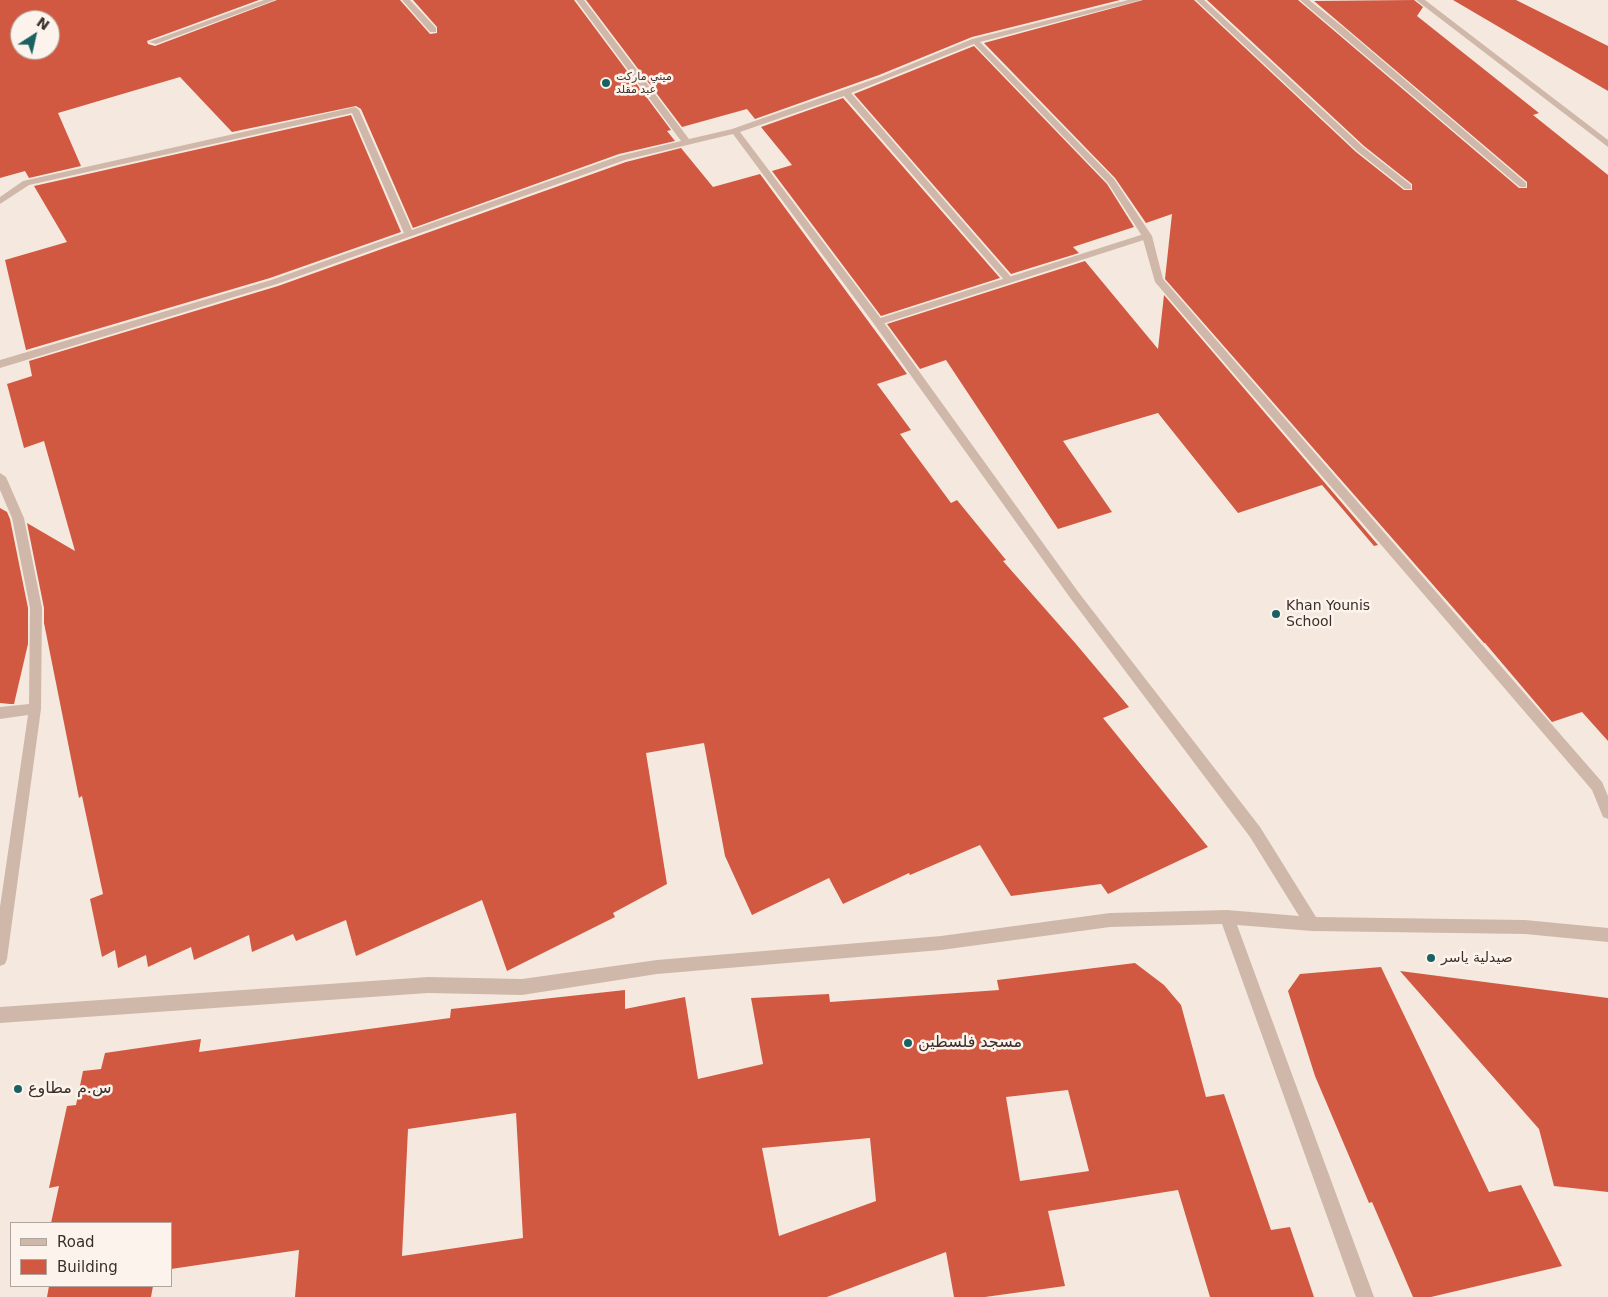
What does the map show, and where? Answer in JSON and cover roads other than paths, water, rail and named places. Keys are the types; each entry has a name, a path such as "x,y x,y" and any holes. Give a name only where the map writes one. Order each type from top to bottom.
{"street":[{"path":"152,42 271,0"},
{"path":"406,0 433,30"},
{"path":"580,0 686,143"},
{"path":"0,364 274,282 622,158 735,131 883,79 974,41 1137,0"},
{"path":"1200,0 1360,149 1408,187"},
{"path":"1304,0 1523,186"},
{"path":"1420,0 1608,144"},
{"path":"974,41 1111,181 1147,236 1158,280 1597,786 1608,813"},
{"path":"845,92 1009,280"},
{"path":"0,201 26,183 35,180 355,110 408,234"},
{"path":"735,131 878,322 1075,596 1255,832 1312,924"},
{"path":"878,322 1147,236"},
{"path":"0,477 18,518 36,608 35,709 0,959"},
{"path":"0,713 35,709"},
{"path":"1227,918 1365,1297"},
{"path":"0,1015 428,985 522,987 657,966 941,944 1110,920 1227,918 1312,924 1525,927 1608,936"}],"place":[{"name":"ميني ماركت عبد مقلد","path":"606,83"},
{"name":"Khan Younis School","path":"1276,614"},
{"name":"صيدلية ياسر","path":"1431,958"},
{"name":"مسجد فلسطين","path":"908,1043"},
{"name":"س.م مطاوع","path":"18,1089"}]}
